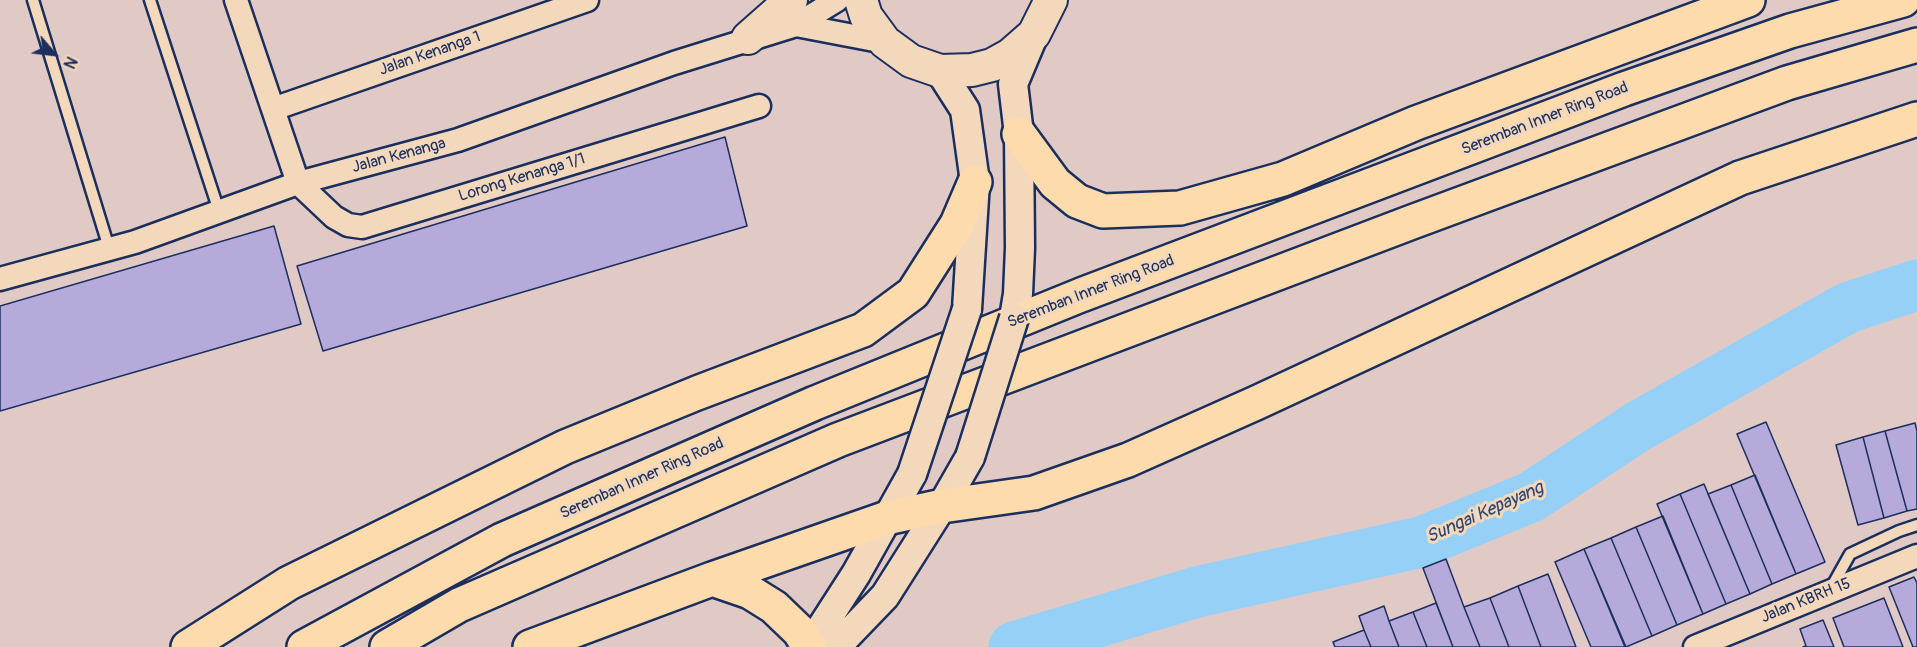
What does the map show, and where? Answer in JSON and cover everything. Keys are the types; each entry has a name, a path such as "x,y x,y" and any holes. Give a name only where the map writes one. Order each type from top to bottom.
{"main road":[{"path":"861,0 866,16 885,42 911,61 940,71 972,70 1010,55 1034,34 1051,0"},
{"path":"1019,134 1055,183 1077,201 1103,211 1180,208 1283,178 1449,111 1748,0"},
{"name":"Seremban Inner Ring Road","path":"304,647 502,540 815,403 1081,295 1624,89 1790,31 1903,0"},
{"path":"748,38 793,12"},
{"path":"387,647 459,605 838,440 1776,87 1917,45"},
{"path":"530,647 712,579 887,518 942,506 1034,493 1128,460 1278,393 1740,178 1917,119"},
{"path":"188,647 289,583 565,447 697,393 862,330 913,292 957,224 975,182"},
{"path":"712,579 750,592 774,607 799,631 809,647"}],"street":[{"path":"236,0 298,183"},
{"name":"Jalan Kenanga 1","path":"273,109 587,0"},
{"path":"793,12 837,0"},
{"path":"793,12 885,42"},
{"path":"836,647 885,596 970,458 1014,318 1018,294 1019,134 1013,84 1034,34"},
{"name":"Jalan Kenanga","path":"0,279 135,242 298,183 458,140 748,38"},
{"path":"809,647 856,574 912,474 967,309 975,182 965,110 940,71"},
{"name":"Lorong Kenanga 1/1","path":"298,183 334,217 348,225 362,227 759,106"},
{"name":"Jalan KBRH 15","path":"1695,647 1917,556"}],"lane":[{"path":"33,0 109,249"},
{"path":"150,0 219,211"},
{"path":"1829,591 1850,554 1917,525"}],"building":[{"path":"725,137 747,226 323,351 297,266"},
{"path":"274,226 301,324 0,411 0,306"},
{"path":"1766,422 1825,562 1796,574 1737,434"},
{"path":"1915,423 1917,431 1917,509 1907,511 1885,431"},
{"path":"1885,431 1907,511 1884,518 1863,437"},
{"path":"1863,437 1884,518 1858,525 1836,445"},
{"path":"1755,475 1796,574 1772,584 1731,485"},
{"path":"1704,484 1750,594 1726,604 1680,494"},
{"path":"1731,485 1772,584 1750,594 1708,494"},
{"path":"1680,494 1726,604 1703,614 1657,504"},
{"path":"1663,516 1703,614 1677,625 1636,527"},
{"path":"1636,527 1677,625 1652,636 1611,538"},
{"path":"1611,538 1652,636 1626,647 1584,549"},
{"path":"1584,549 1625,647 1591,647 1555,562"},
{"path":"1446,559 1480,647 1453,647 1423,568"},
{"path":"1548,574 1576,647 1541,647 1518,586"},
{"path":"1914,577 1917,583 1917,647 1913,647 1889,587"},
{"path":"1518,586 1541,647 1509,647 1490,598"},
{"path":"1490,598 1509,647 1480,647 1464,607"},
{"path":"1884,598 1903,647 1844,647 1833,618"},
{"path":"1436,603 1453,647 1427,647 1413,612"},
{"path":"1384,606 1399,647 1371,647 1364,630 1359,616"},
{"path":"1413,612 1427,647 1399,647 1389,621"},
{"path":"1823,620 1834,647 1803,647 1806,646 1800,629"},
{"path":"1364,630 1371,647 1335,647 1333,642"}],"waterway":[{"name":"Sungai Kepayang","path":"1014,647 1197,592 1421,542 1531,497 1637,427 1847,308 1917,285"}]}
